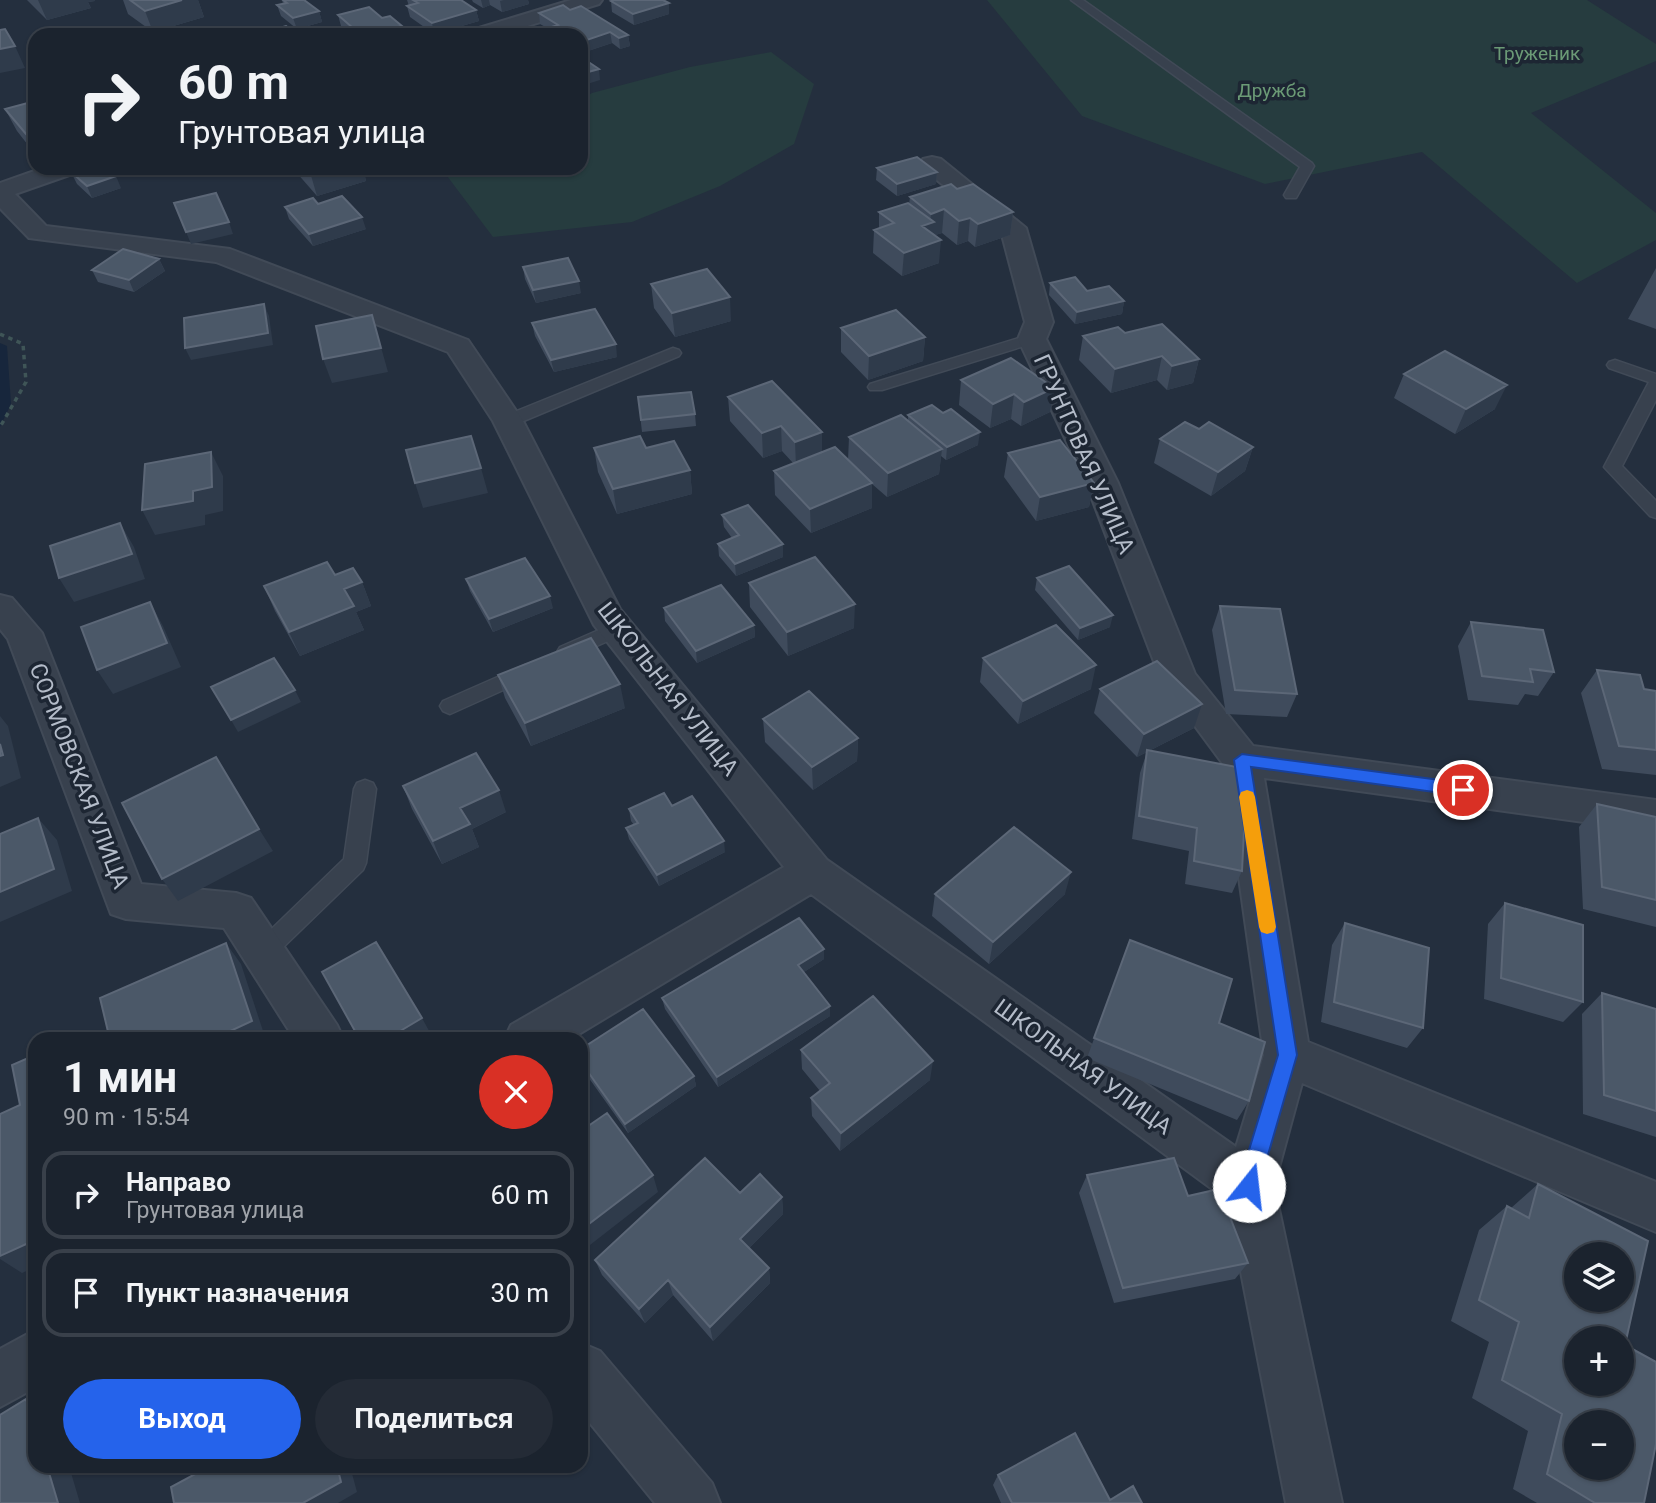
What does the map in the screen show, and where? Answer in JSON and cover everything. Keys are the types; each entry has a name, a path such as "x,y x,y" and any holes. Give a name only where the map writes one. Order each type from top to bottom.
{"street":[{"path":"499,28 592,0"},
{"name":"ГРУНТОВАЯ УЛИЦА","path":"932,164 1013,228 1039,321 1032,340 1101,483 1179,680 1242,760 1287,1055 1249,1186 1314,1503"},
{"path":"0,192 47,175"},
{"name":"ШКОЛЬНАЯ УЛИЦА","path":"0,192 38,233 221,255 458,346 508,421 606,616 812,872 1249,1186"},
{"name":"СОРМОВСКАЯ УЛИЦА","path":"0,607 24,633 126,901 236,911 316,1032"},
{"path":"1242,760 1656,816"},
{"path":"541,1032 812,872"},
{"path":"1287,1055 1656,1207"},
{"path":"0,1380 28,1362"},
{"path":"588,1378 692,1503"}],"lane":[{"path":"1076,0 1307,166 1291,195"},
{"path":"876,387 1032,340"},
{"path":"508,421 673,353"},
{"path":"1615,365 1656,381 1613,467 1656,512"},
{"path":"450,706 617,629"},
{"path":"263,952 355,863 365,789"}],"path":[{"path":"0,334 23,344 26,382 0,427"}],"green space":[{"name":"Дружба","path":"987,0 1587,0 1656,44 1656,61 1531,113 1656,213 1656,240 1577,283 1422,152 1265,184 1082,116"},
{"path":"771,52 814,84 794,144 720,186 632,222 493,237 446,175 588,175 588,95 690,67"}],"water":[{"path":"0,343 7,346 11,404 0,427"}],"building":[{"path":"130,0 182,0 145,11"},
{"path":"283,0 304,0 319,11 293,18 277,5 287,3"},
{"path":"413,0 461,0 476,10 432,23 407,6 418,3"},
{"path":"663,0 669,3 633,14 611,1"},
{"path":"563,5 570,10 581,6 628,35 619,38 610,32 588,40 588,28 548,28 558,25 539,13"},
{"path":"369,7 382,18 390,16 402,26 353,28 338,15"},
{"path":"5,29 15,46 0,49 0,30"},
{"path":"588,62 599,69 588,72"},
{"path":"28,103 28,133 26,134 5,109"},
{"path":"917,157 937,172 897,184 877,168"},
{"path":"74,175 116,176 87,186"},
{"path":"951,184 957,189 973,184 1013,212 978,224 970,218 959,221 944,209 931,214 910,197"},
{"path":"216,193 229,222 186,232 174,203"},
{"path":"342,196 362,217 309,234 285,207 313,198 318,204"},
{"path":"908,203 934,222 922,226 941,240 904,253 874,230 894,223 879,212"},
{"path":"123,249 159,259 129,280 92,270"},
{"path":"568,258 579,281 533,290 523,267"},
{"path":"707,269 730,297 672,313 651,284"},
{"path":"1075,277 1087,291 1109,286 1124,301 1077,312 1050,283"},
{"path":"264,304 268,333 185,348 184,318"},
{"path":"595,309 616,344 551,360 532,323"},
{"path":"896,310 925,337 869,356 841,328"},
{"path":"372,315 381,348 323,359 316,326"},
{"path":"1162,324 1199,359 1172,366 1162,356 1115,369 1083,336 1118,327 1125,333"},
{"path":"1445,351 1507,385 1466,409 1404,374"},
{"path":"1011,358 1054,388 1024,402 1014,394 993,404 961,380"},
{"path":"772,381 822,432 795,442 781,426 762,433 728,397"},
{"path":"691,392 695,414 641,420 638,397"},
{"path":"932,405 943,413 951,409 980,432 947,447 908,415"},
{"path":"901,415 942,449 888,473 849,437"},
{"path":"1185,422 1199,429 1209,422 1253,447 1218,472 1160,439"},
{"path":"471,436 481,468 415,483 406,450"},
{"path":"640,436 646,448 674,441 690,470 613,489 594,448"},
{"path":"1060,440 1094,483 1040,497 1008,453"},
{"path":"835,447 872,483 810,509 774,471"},
{"path":"211,452 212,487 193,491 193,501 142,510 145,464"},
{"path":"748,505 783,544 735,564 718,544 739,535 722,515"},
{"path":"120,523 132,554 59,578 50,546"},
{"path":"815,557 855,604 787,632 749,583"},
{"path":"525,558 550,596 489,619 466,579"},
{"path":"327,562 335,575 353,568 362,582 344,589 354,606 289,632 264,586"},
{"path":"1069,566 1113,615 1080,628 1037,578"},
{"path":"721,585 754,625 696,651 664,608"},
{"path":"150,602 167,643 97,670 81,627"},
{"path":"1220,606 1280,609 1297,694 1235,690"},
{"path":"1471,622 1543,630 1554,672 1530,669 1533,682 1482,676"},
{"path":"1056,625 1096,665 1023,701 983,658"},
{"path":"591,638 620,684 525,723 498,675"},
{"path":"274,658 295,690 231,720 211,687"},
{"path":"1157,661 1202,704 1144,734 1100,689"},
{"path":"1597,670 1640,675 1644,689 1656,691 1656,750 1619,746"},
{"path":"809,691 858,738 812,767 763,719"},
{"path":"1147,750 1247,769 1242,871 1194,861 1197,828 1139,816"},
{"path":"476,753 499,790 460,808 470,824 433,841 403,786"},
{"path":"216,757 259,829 162,879 122,803"},
{"path":"664,793 672,806 692,796 724,841 657,875 626,828 638,823 629,809"},
{"path":"1597,804 1656,817 1656,900 1602,887"},
{"path":"38,818 54,869 0,892 0,834"},
{"path":"1014,827 1071,872 993,942 935,894"},
{"path":"1505,903 1583,925 1583,1002 1501,978"},
{"path":"799,918 824,949 798,965 830,1006 717,1077 662,998"},
{"path":"1345,923 1429,948 1423,1028 1334,1002"},
{"path":"1130,940 1232,979 1219,1023 1265,1042 1249,1101 1094,1038"},
{"path":"376,942 422,1018 398,1032 356,1032 322,972"},
{"path":"226,943 252,1021 228,1032 108,1032 100,998"},
{"path":"1602,993 1656,1009 1656,1111 1604,1095"},
{"path":"873,996 933,1061 841,1133 811,1098 830,1083 801,1050"},
{"path":"643,1009 694,1076 625,1124 588,1072 588,1044"},
{"path":"28,1058 28,1243 0,1256 0,1114 20,1105 12,1065"},
{"path":"607,1113 653,1175 588,1225 588,1126"},
{"path":"705,1158 740,1193 760,1174 782,1197 740,1239 769,1268 710,1327 668,1280 639,1309 595,1260"},
{"path":"1174,1158 1188,1196 1219,1189 1248,1263 1123,1288 1087,1175"},
{"path":"1538,1184 1648,1241 1634,1304 1634,1242 1564,1242 1564,1312 1632,1312 1629,1326 1564,1326 1564,1396 1634,1396 1634,1350 1656,1362 1656,1444 1644,1503 1595,1503 1547,1474 1562,1414 1502,1380 1519,1322 1479,1300 1507,1206 1529,1218"},
{"path":"26,1399 28,1473 49,1473 58,1503 0,1503 0,1415"},
{"path":"1075,1433 1110,1500 1133,1486 1142,1503 1012,1503 998,1475"},
{"path":"197,1473 339,1473 341,1482 303,1503 174,1503 171,1487"}],"slow traffic":[{"path":"1247,797 1267,927"}],"route":[{"path":"1249,1186 1287,1055 1242,760 1463,790"}],"park label":[{"name":"Труженик","path":"1537,53"}]}
